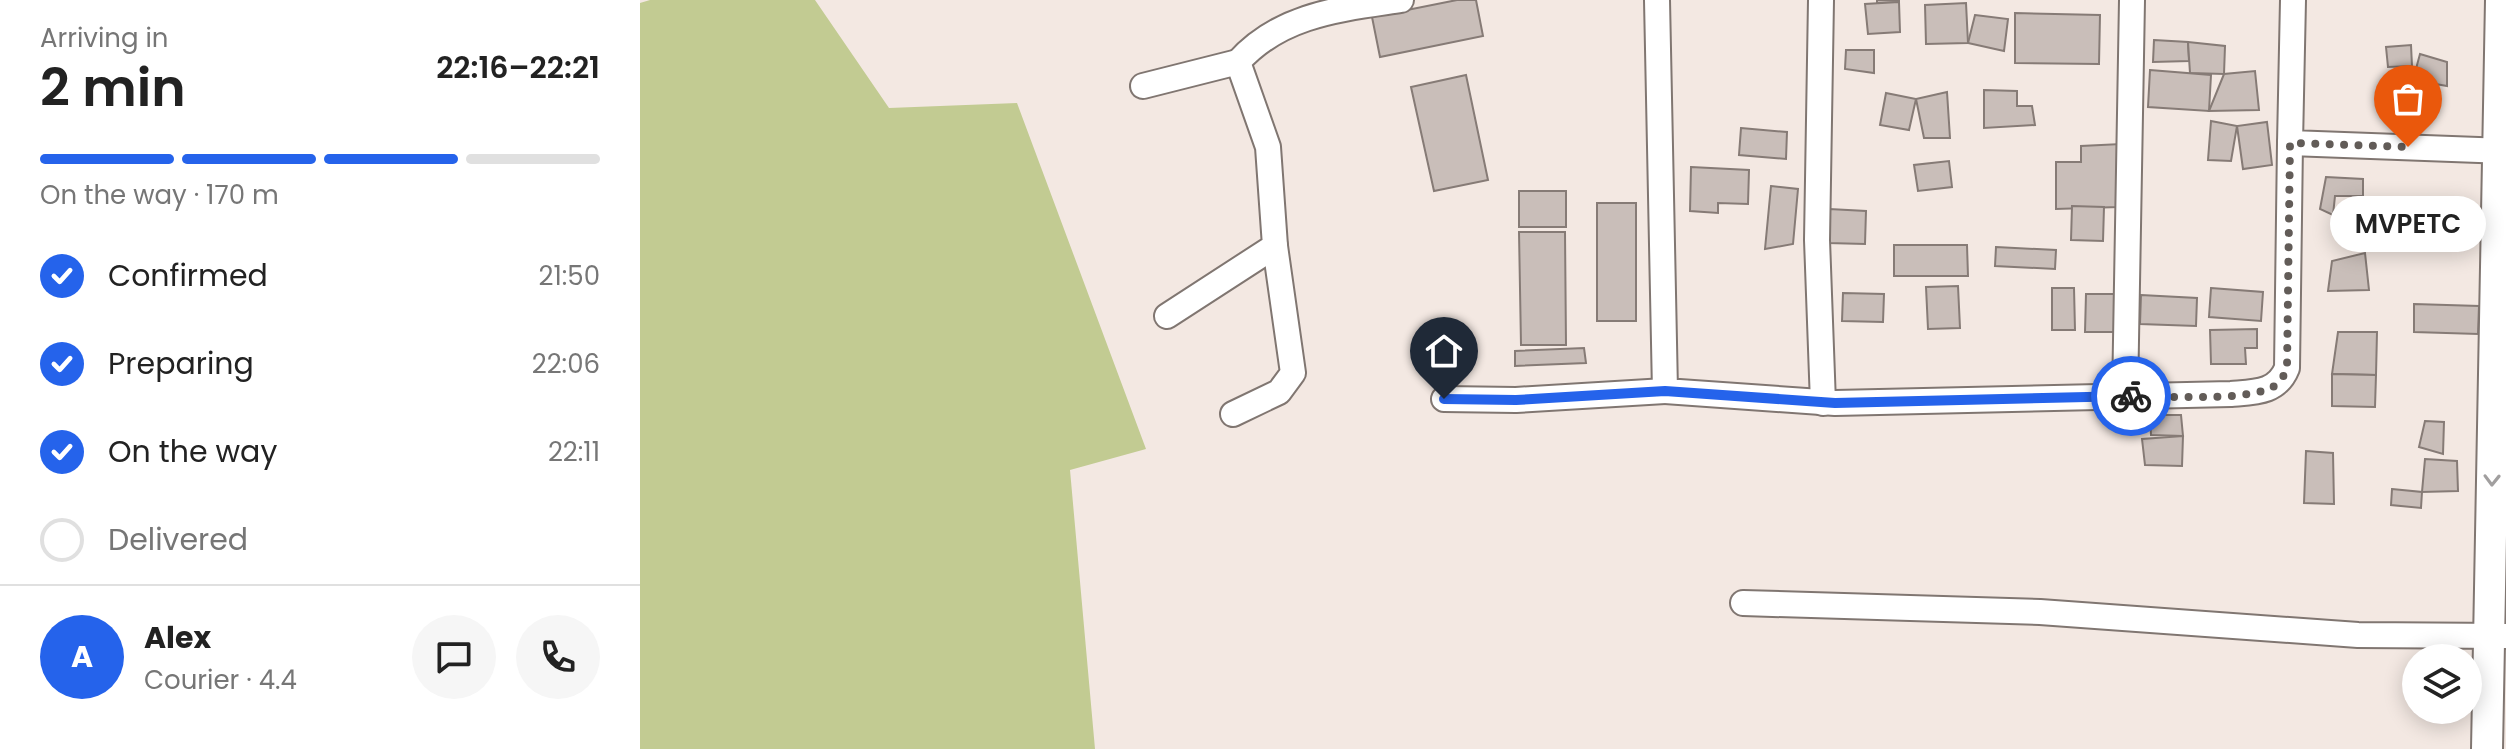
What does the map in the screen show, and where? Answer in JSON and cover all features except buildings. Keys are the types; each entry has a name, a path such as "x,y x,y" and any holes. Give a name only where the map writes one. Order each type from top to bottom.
{"street":[{"path":"1143,86 1238,62 1252,47 1283,26 1324,11 1401,0"},
{"path":"1657,0 1665,391"},
{"path":"1821,0 1817,240 1823,403"},
{"path":"2125,397 2132,0"},
{"path":"1444,399 1516,400 1665,391 1823,403 2125,397 2267,390 2281,382 2287,368 2293,0"},
{"path":"2487,749 2498,636 2501,0"},
{"path":"1233,414 1279,392 1293,373 1275,246 1268,147 1238,62"},
{"path":"2290,143 2501,150"},
{"path":"1167,316 1275,246"},
{"path":"1743,603 2040,612 2358,635 2498,636"}],"green space":[{"path":"650,0 815,0 889,108 1017,103 1146,449 1070,470 1095,749 640,749 640,3"}],"way so far":[{"path":"2131,396 2231,394 2267,390 2281,382 2287,368 2287,182 2290,143 2408,147"}],"place":[{"name":"MVPETC","path":"2408,147"}],"route":[{"path":"1444,399 1516,400 1665,391 1835,403 2131,396"}]}
